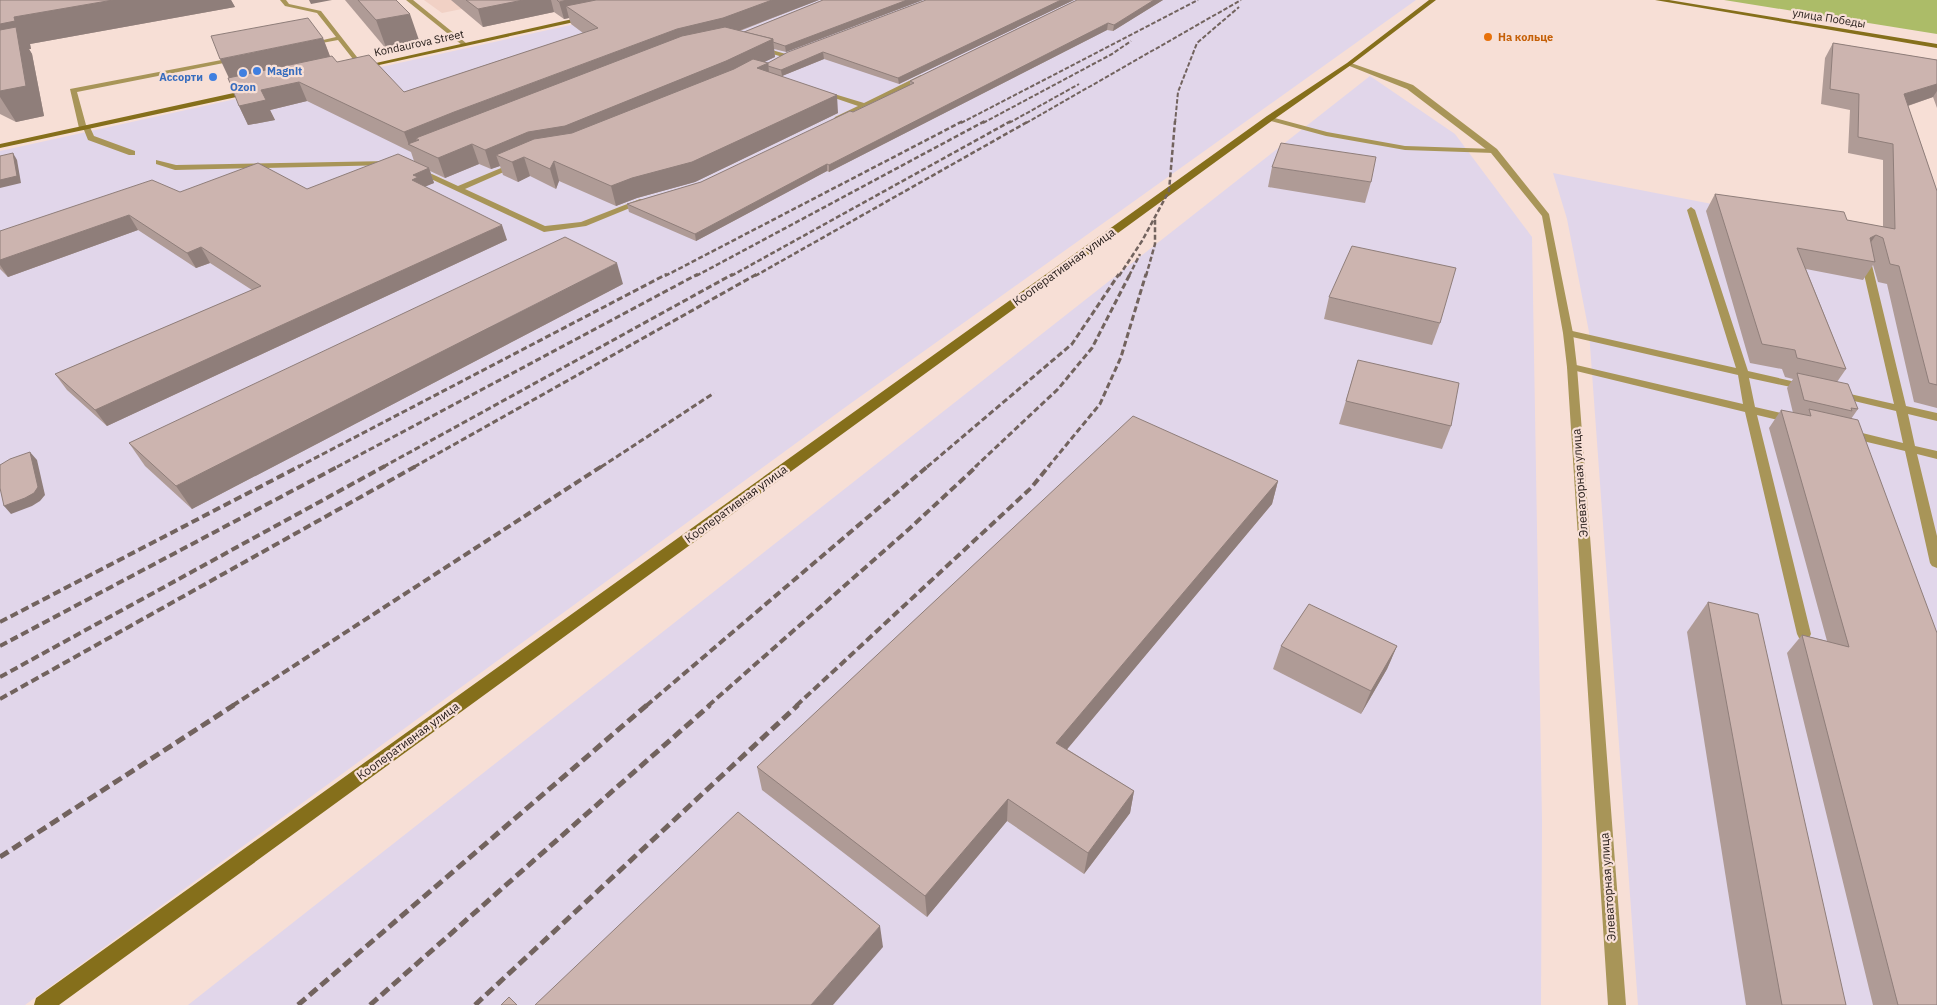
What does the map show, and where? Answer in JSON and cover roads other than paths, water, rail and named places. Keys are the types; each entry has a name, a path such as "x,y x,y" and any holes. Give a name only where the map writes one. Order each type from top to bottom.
{"main road":[{"name":"улица Победы","path":"1658,0 1937,46"},
{"name":"Кооперативная улица","path":"44,1005 1270,118 1349,64 1433,1"},
{"name":"Kondaurova Street","path":"352,69 590,17"},
{"path":"0,146 257,90"}],"street":[{"path":"283,0 287,6 319,12 362,67"},
{"path":"409,0 464,44"},
{"path":"302,46 340,38"},
{"path":"753,46 786,56"},
{"path":"778,60 805,49"},
{"path":"132,153 91,138 84,128 74,91 244,57"},
{"name":"Элеваторная улица","path":"1349,64 1410,87 1494,151 1546,216 1568,333 1572,367 1617,1005"},
{"path":"830,123 934,72"},
{"path":"809,89 865,106"},
{"path":"1270,118 1326,134 1404,148 1494,151"},
{"path":"158,162 175,168 400,162"},
{"path":"458,190 520,163"},
{"path":"408,166 544,229 583,224 648,199"},
{"path":"1691,210 1743,372 1750,410 1804,634"},
{"path":"1865,257 1937,563"},
{"path":"1568,333 1937,417"},
{"path":"1572,367 1806,424"},
{"path":"1834,430 1937,455"}],"railway":[{"path":"961,123 1198,0"},
{"path":"1026,123 1241,0"},
{"path":"1175,123 1178,92 1197,43 1239,7"},
{"path":"983,123 1112,54 1131,41"},
{"path":"1009,123 1079,84"},
{"path":"665,276 963,121"},
{"path":"696,276 985,121"},
{"path":"731,276 1011,121"},
{"path":"755,276 1029,121"},
{"path":"1119,276 1142,241 1169,191 1175,121"},
{"path":"1146,276 1155,244 1155,219"},
{"path":"1130,274 1140,254"},
{"path":"298,467 667,274"},
{"path":"337,467 698,274"},
{"path":"383,467 733,274"},
{"path":"414,467 757,274"},
{"path":"927,467 1072,344 1119,274"},
{"path":"975,467 1058,389 1092,348 1130,274"},
{"path":"1048,467 1100,404 1121,357 1146,274"},
{"path":"601,467 714,393"},
{"path":"0,622 300,466"},
{"path":"0,646 339,466"},
{"path":"0,677 385,466"},
{"path":"0,699 416,466"},
{"path":"232,706 602,466"},
{"path":"646,706 928,466"},
{"path":"708,706 909,529 977,466"},
{"path":"796,706 1031,488 1049,466"},
{"path":"0,857 234,705"},
{"path":"298,1005 647,705"},
{"path":"370,1005 710,705"},
{"path":"475,1005 798,705"}],"place":[{"name":"На кольце","path":"1488,37"},
{"name":"Magnit","path":"257,71"},
{"name":"Ozon","path":"243,73"},
{"name":"Ассорти","path":"213,77"}]}
